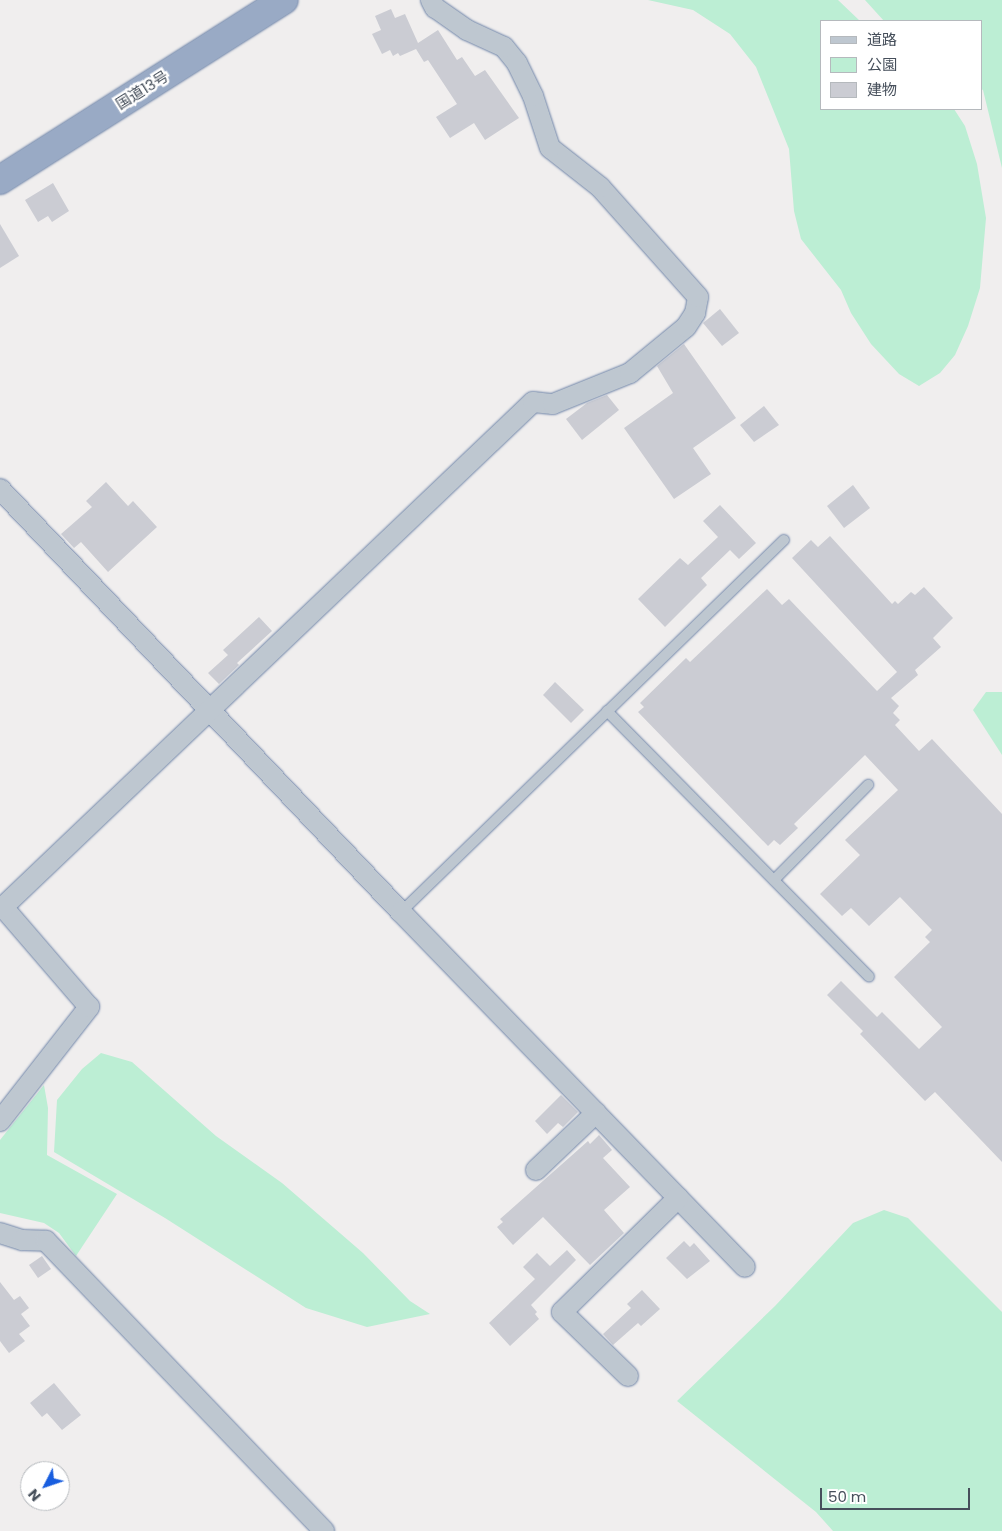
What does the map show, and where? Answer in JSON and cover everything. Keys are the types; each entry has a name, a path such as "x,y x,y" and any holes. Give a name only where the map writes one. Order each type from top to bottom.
{"highway":[{"name":"国道13号","path":"0,180 284,0"}],"street":[{"path":"0,1121 89,1007 4,907 211,712 533,402 553,404 630,373 686,327 695,313 698,297 600,187 550,148 533,96 518,63 504,47 467,30 435,8 431,0"},
{"path":"0,489 401,912 745,1267"},
{"path":"536,1170 596,1113"},
{"path":"628,1376 562,1312 678,1198"},
{"path":"0,1233 22,1240 46,1241 324,1531"}],"lane":[{"path":"401,912 784,540"},
{"path":"607,711 869,977"},
{"path":"774,880 868,785"}],"green space":[{"path":"648,0 838,0 859,20 820,20 820,110 955,110 965,126 977,164 986,218 980,288 968,326 955,355 940,373 919,386 899,374 871,344 851,313 841,290 801,239 794,211 789,149 756,67 730,34 693,10"},
{"path":"865,0 1002,0 1002,168 982,90 982,20 883,20"},
{"path":"986,692 1002,692 1002,755 973,710"},
{"path":"101,1053 132,1062 216,1136 282,1183 363,1253 410,1301 430,1314 367,1327 306,1308 165,1218 54,1152 57,1100 82,1069"},
{"path":"44,1085 48,1108 47,1155 117,1194 76,1256 59,1233 44,1223 0,1213 0,1140"},
{"path":"884,1210 908,1218 1002,1312 1002,1531 833,1531 816,1512 677,1401 775,1306 853,1223"}],"building":[{"path":"391,9 395,18 405,14 418,43 438,30 457,60 462,57 475,76 485,70 519,118 485,140 474,123 450,138 436,117 457,104 428,60 424,62 416,49 400,56 398,53 393,56 390,50 382,54 372,34 381,30 375,16"},
{"path":"53,183 69,211 52,222 48,216 38,222 25,200"},
{"path":"0,224 19,256 0,268"},
{"path":"720,309 739,333 722,346 703,323"},
{"path":"684,344 736,418 693,448 711,474 674,499 624,428 673,393 657,366"},
{"path":"607,395 619,410 582,440 566,419 587,403"},
{"path":"764,406 779,425 754,442 740,425"},
{"path":"106,482 128,506 133,501 157,527 108,572 81,542 74,548 61,534 92,507 86,501"},
{"path":"853,485 870,508 844,528 827,506"},
{"path":"720,505 756,543 739,559 730,550 701,578 707,585 665,627 638,599 680,558 688,565 718,537 703,521"},
{"path":"830,536 892,604 895,601 898,604 911,592 915,595 924,587 953,618 933,638 941,647 915,670 918,675 891,698 899,706 893,713 900,720 895,725 919,751 932,739 1002,814 1002,1162 935,1092 925,1101 860,1034 863,1031 827,995 841,981 877,1017 882,1012 919,1049 942,1027 894,977 930,942 925,937 932,930 900,897 869,926 851,908 842,916 820,894 860,855 845,840 898,790 865,755 794,824 798,828 780,845 774,840 768,846 638,712 644,707 640,703 686,658 690,662 767,589 782,605 789,599 877,691 897,672 792,558 811,540 818,547"},
{"path":"259,617 272,631 237,663 239,665 219,684 208,673 228,655 223,650"},
{"path":"555,682 584,710 571,723 543,695"},
{"path":"561,1095 578,1112 563,1127 558,1123 547,1134 535,1121"},
{"path":"599,1135 612,1150 603,1158 630,1187 604,1210 624,1233 590,1265 543,1217 513,1245 497,1227 503,1222 500,1219 588,1141 590,1144"},
{"path":"684,1241 690,1247 694,1243 710,1261 687,1279 666,1258"},
{"path":"567,1250 576,1260 531,1305 537,1312 535,1314 539,1319 510,1346 489,1323 535,1279 523,1267 537,1253 550,1266"},
{"path":"42,1256 51,1269 38,1278 29,1265"},
{"path":"0,1282 14,1300 20,1296 29,1308 21,1314 30,1326 19,1334 25,1341 9,1353 0,1341"},
{"path":"642,1290 660,1309 641,1326 638,1323 613,1345 603,1334 631,1308 627,1304"},
{"path":"54,1383 81,1415 62,1430 47,1413 42,1417 30,1403"}]}
